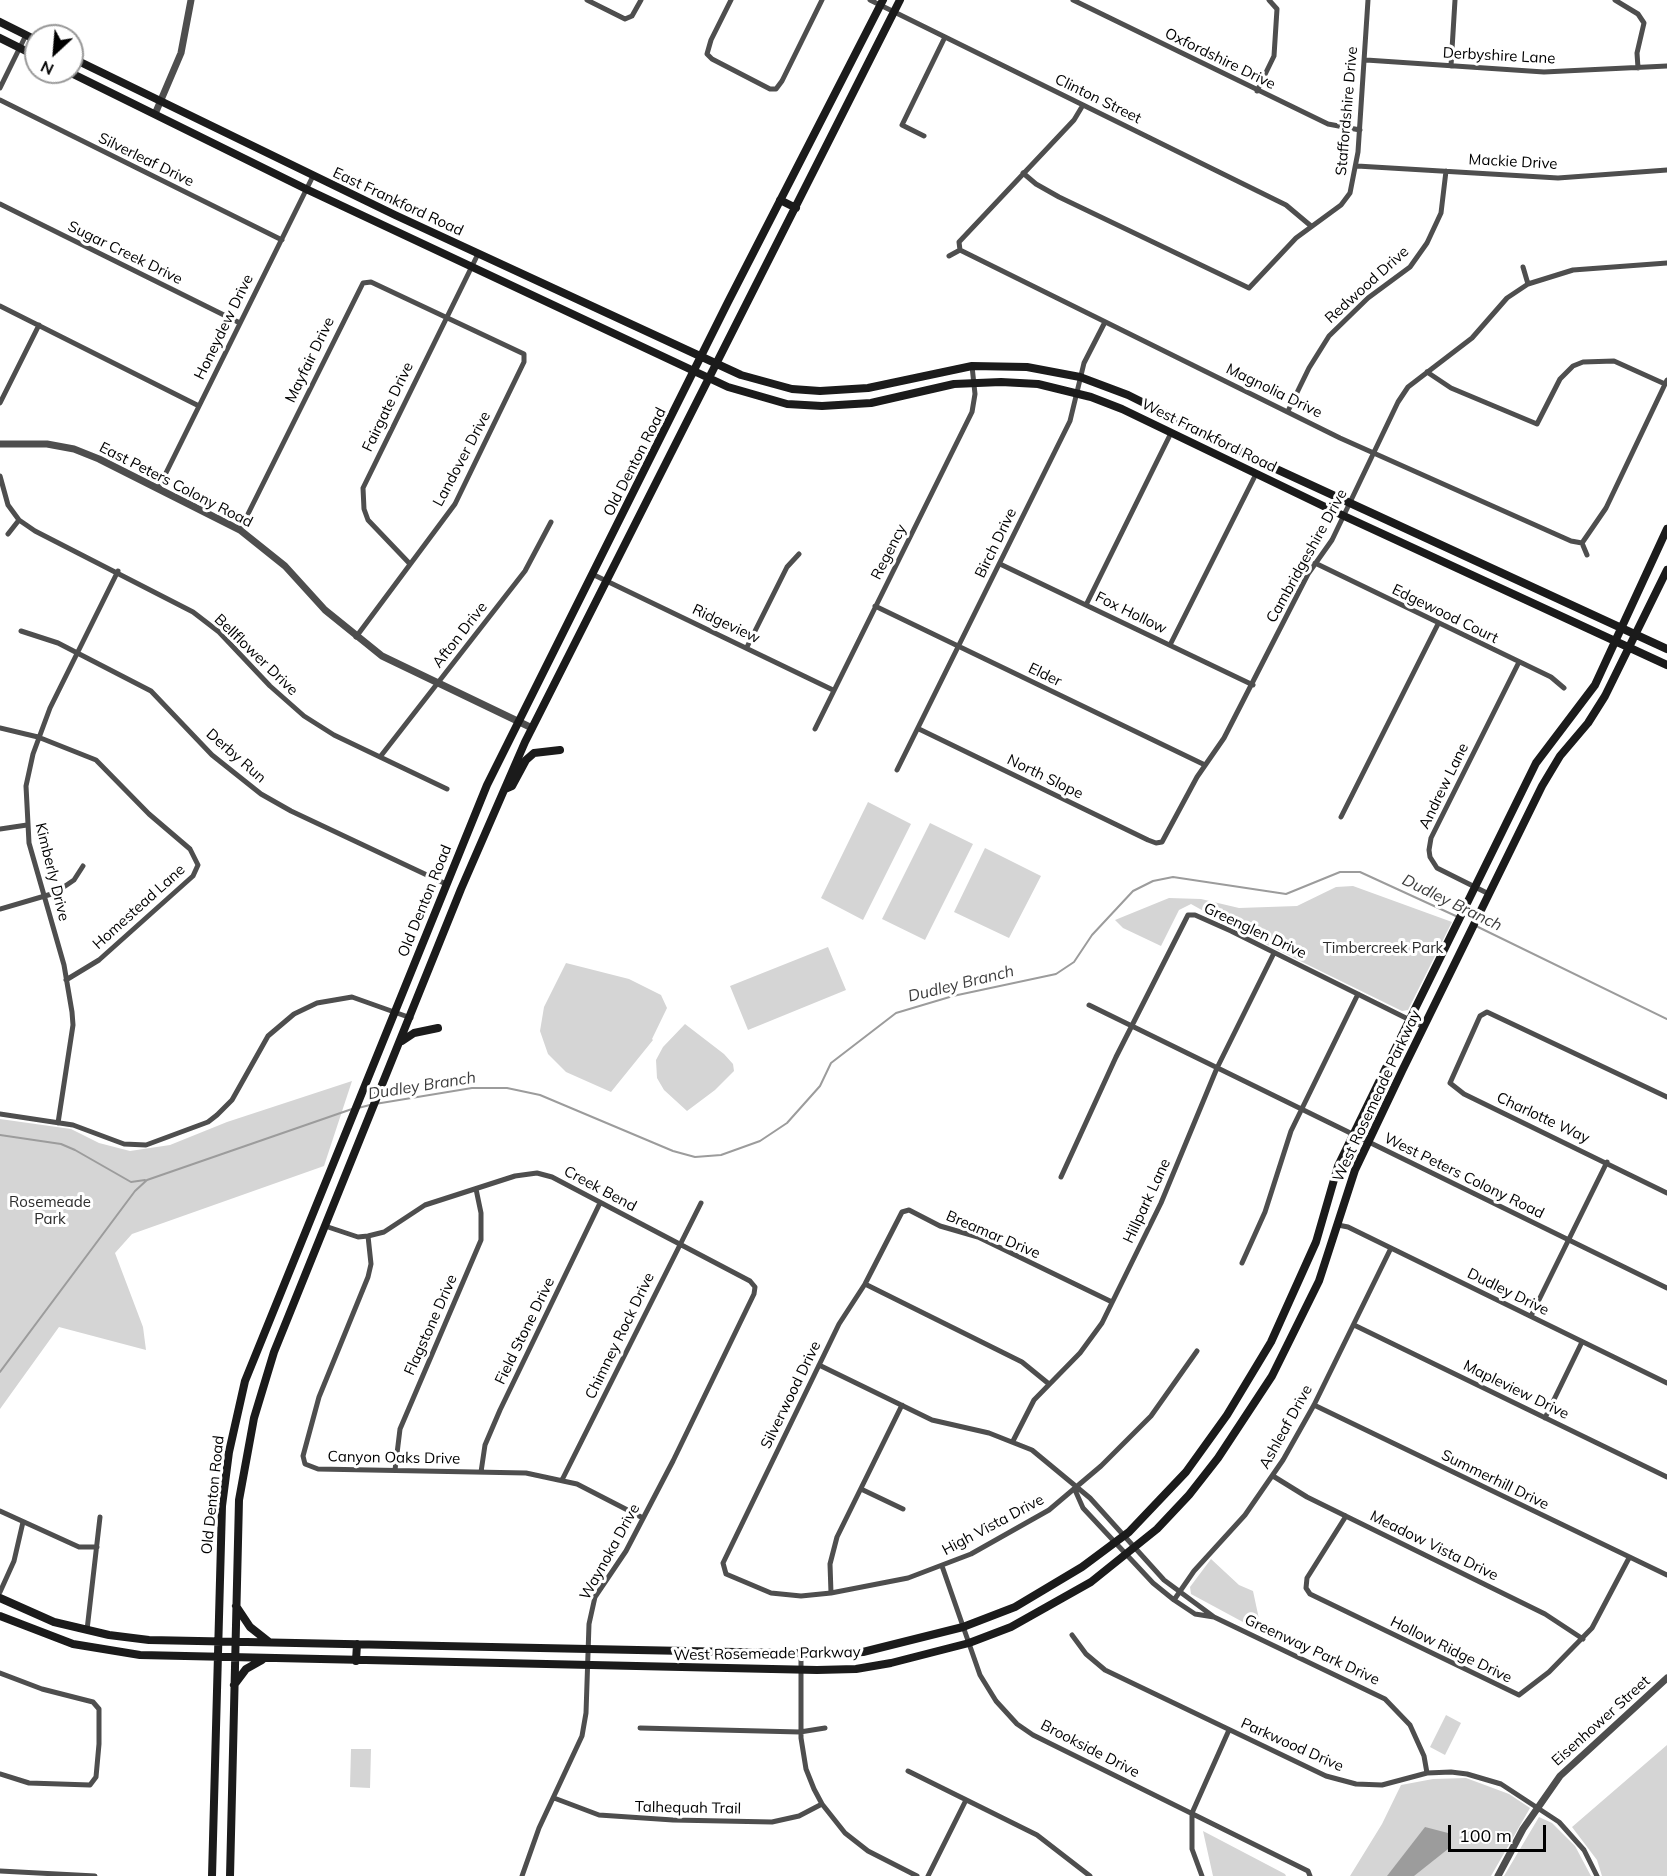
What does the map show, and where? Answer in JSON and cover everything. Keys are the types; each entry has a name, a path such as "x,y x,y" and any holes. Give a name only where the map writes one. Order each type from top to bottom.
{"main road":[{"name":"Old Denton Road","path":"230,1876 234,1642 241,1481 266,1376 461,889 532,728 900,0"},
{"name":"Old Denton Road","path":"212,1876 217,1656 225,1479 245,1381 487,785 780,200 882,3"},
{"path":"0,22 24,34"},
{"path":"0,38 24,50"},
{"name":"East Frankford Road","path":"84,64 313,176 716,364"},
{"name":"East Frankford Road","path":"84,79 306,189 710,378"},
{"path":"780,200 796,207"},
{"path":"603,328 609,316"},
{"name":"West Frankford Road","path":"716,364 773,385 820,391 868,388 972,366 1027,367 1080,377 1128,395 1274,468 1622,626 1667,649"},
{"name":"West Frankford Road","path":"710,378 759,397 787,404 822,406 867,403 945,386 973,383 1038,384 1076,393 1122,409 1344,516 1667,665"},
{"path":"634,494 648,501"},
{"name":"West Rosemeade Parkway","path":"0,1598 54,1622 142,1639 801,1655 863,1652 963,1627 1035,1596 1082,1567 1124,1536 1168,1493 1199,1456 1271,1342 1312,1252 1331,1185 1353,1134 1536,763 1583,704 1616,640 1667,530"},
{"name":"West Rosemeade Parkway","path":"0,1616 45,1635 111,1652 264,1659 705,1669 856,1669 891,1663 969,1643 1040,1612 1091,1582 1135,1548 1189,1495 1218,1458 1262,1392 1319,1281 1355,1170 1464,944 1547,778 1560,756 1592,717 1630,647 1667,570"},
{"path":"504,790 512,786 526,760 534,753 560,750"},
{"path":"401,1042 414,1033 438,1028"},
{"path":"311,1220 325,1226"},
{"path":"225,1479 241,1481"},
{"path":"236,1605 250,1627 269,1642"},
{"path":"356,1661 357,1644"},
{"path":"458,1646 458,1663"},
{"path":"705,1653 705,1669"},
{"path":"233,1687 246,1669 264,1659"}],"street":[{"path":"155,114 182,53 191,0"},
{"path":"587,0 625,19 632,16 641,0"},
{"path":"731,0 711,40 707,54 770,89 776,89 822,0"},
{"name":"Clinton Street","path":"870,0 882,3 894,12 1286,205 1311,226"},
{"name":"Oxfordshire Drive","path":"1073,0 1328,124 1360,130"},
{"path":"1257,90 1274,56 1277,9 1269,0"},
{"name":"Staffordshire Drive","path":"1249,288 1269,264 1311,226 1347,198 1357,166 1366,60 1368,0"},
{"path":"1451,66 1455,0"},
{"path":"1615,0 1638,14 1644,23 1637,53 1638,68"},
{"path":"924,136 902,125 945,37"},
{"path":"0,88 24,41"},
{"name":"Derbyshire Lane","path":"1366,60 1555,73 1586,69 1667,66"},
{"name":"Silverleaf Drive","path":"0,100 282,240"},
{"path":"949,256 960,250 959,242 1074,120 1083,105"},
{"name":"Mackie Drive","path":"1357,166 1558,178 1667,170"},
{"name":"Redwood Drive","path":"1288,411 1309,368 1329,336 1368,298 1410,267 1427,243 1441,213 1446,171"},
{"path":"1023,173 1036,184 1059,197 1249,288 1251,297"},
{"name":"Honeydew Drive","path":"158,489 313,176"},
{"name":"Sugar Creek Drive","path":"0,204 240,323"},
{"name":"Magnolia Drive","path":"960,250 1374,453 1571,541 1582,543"},
{"name":"Fairgate Drive","path":"410,564 368,520 361,495 366,480 478,254"},
{"name":"Cambridgeshire Drive","path":"1162,842 1205,765 1224,738 1315,563 1332,540 1398,402 1408,387 1472,338 1507,298 1528,284 1573,270 1667,263"},
{"path":"1523,267 1528,284"},
{"name":"Mayfair Drive","path":"240,531 363,283 371,282 446,317"},
{"path":"0,306 199,406"},
{"name":"Landover Drive","path":"356,637 459,497 524,362 524,354 446,317"},
{"name":"Birch Drive","path":"897,770 1070,422 1084,363 1105,322"},
{"path":"0,404 39,325"},
{"path":"1427,372 1451,388 1537,424 1560,379 1573,366 1583,362 1614,361 1666,382 1606,508 1582,543 1587,555"},
{"name":"Regency","path":"815,729 972,412 972,366"},
{"path":"1086,605 1171,433"},
{"name":"East Peters Colony Road","path":"0,444 63,446 99,459 240,531 285,566 325,610 382,656 532,728"},
{"path":"1170,645 1256,474"},
{"name":"Bellflower Drive","path":"0,476 8,505 20,520 35,531 193,612 219,632 276,693 304,716 380,757 447,789"},
{"path":"8,534 20,520"},
{"name":"Afton Drive","path":"380,757 525,571 551,522"},
{"path":"747,647 787,567 799,554"},
{"name":"Edgewood Court","path":"1315,563 1551,677 1564,688"},
{"name":"Fox Hollow","path":"1000,564 1252,685"},
{"name":"Kimberly Drive","path":"58,1123 73,1025 66,980 27,825 27,782 38,737 118,572"},
{"name":"Ridgeview","path":"592,574 833,690"},
{"name":"Elder","path":"875,606 1205,765"},
{"path":"1341,817 1438,624"},
{"name":"Derby Run","path":"21,631 79,653 151,691 212,755 261,794 341,836 446,884"},
{"name":"Andrew Lane","path":"1489,894 1472,892 1437,868 1430,857 1431,838 1519,662"},
{"path":"0,728 38,737"},
{"name":"North Slope","path":"919,729 1148,840 1156,843 1162,842"},
{"name":"Homestead Lane","path":"38,737 96,760 149,814 190,849 198,865 193,876 99,960 66,980"},
{"path":"0,830 27,825"},
{"path":"0,909 46,897 74,880 83,866"},
{"name":"Greenglen Drive","path":"1131,1026 1188,915 1195,915 1424,1027"},
{"name":"Hillpark Lane","path":"1013,1441 1034,1400 1094,1336 1161,1203 1217,1068 1274,953"},
{"path":"1242,1263 1264,1212 1283,1153 1358,994"},
{"path":"0,1114 73,1125 124,1144 146,1145 208,1122 225,1108 268,1036 294,1014 317,1003 352,997 411,1018"},
{"name":"West Peters Colony Road","path":"1089,1005 1667,1288"},
{"name":"Charlotte Way","path":"1667,1097 1487,1011 1480,1016 1450,1083 1455,1089 1667,1193"},
{"path":"1061,1177 1131,1026"},
{"path":"1531,1316 1607,1162"},
{"name":"Creek Bend","path":"368,1236 384,1232 425,1205 516,1176 537,1173 552,1177 750,1281 755,1287"},
{"name":"Flagstone Drive","path":"394,1470 400,1429 481,1240 481,1213 476,1189"},
{"name":"Field Stone Drive","path":"481,1472 485,1446 500,1410 600,1203"},
{"name":"Chimney Rock Drive","path":"562,1480 701,1203"},
{"name":"Breamar Drive","path":"898,1217 902,1212 909,1210 946,1228 978,1238 1112,1302"},
{"name":"Silverwood Drive","path":"737,1581 726,1574 723,1563 819,1365 847,1310 865,1284 898,1217"},
{"name":"Dudley Drive","path":"1338,1225 1348,1227 1667,1383"},
{"path":"325,1226 358,1237 368,1236"},
{"name":"Canyon Oaks Drive","path":"368,1236 371,1264 368,1277 319,1397 303,1459 305,1464 312,1469 525,1473 562,1480 643,1518"},
{"name":"Ashleaf Drive","path":"1174,1600 1194,1571 1245,1515 1273,1476 1314,1405 1391,1248"},
{"path":"865,1284 1022,1362 1049,1384"},
{"name":"Waynoka Drive","path":"522,1876 533,1843 582,1736 586,1713 590,1610 643,1518 754,1294 755,1287"},
{"name":"Mapleview Drive","path":"1354,1325 1667,1477"},
{"path":"1545,1418 1582,1342"},
{"name":"High Vista Drive","path":"737,1581 754,1588 785,1595 831,1593 884,1584 942,1566 971,1554 1034,1519 1075,1488 1151,1416 1197,1351"},
{"name":"Greenway Park Drive","path":"819,1365 948,1425 989,1433 1013,1441 1046,1460 1075,1488 1090,1498 1135,1548 1180,1592 1214,1617 1385,1698 1410,1725 1424,1756 1427,1773"},
{"path":"831,1593 833,1551 902,1405"},
{"name":"Summerhill Drive","path":"1314,1405 1667,1575"},
{"name":"Meadow Vista Drive","path":"1273,1476 1291,1489 1545,1614 1583,1639"},
{"name":"Greenway Park Drive","path":"1075,1488 1083,1508 1174,1600 1195,1614 1214,1617"},
{"path":"861,1489 903,1509"},
{"path":"0,1511 79,1547 97,1547"},
{"name":"Hollow Ridge Drive","path":"1346,1516 1307,1578 1306,1588 1310,1594 1519,1695 1583,1639 1597,1620 1629,1558"},
{"path":"87,1630 100,1517"},
{"path":"0,1592 14,1561 23,1522"},
{"name":"Brookside Drive","path":"942,1566 988,1690 1017,1724 1033,1735 1308,1871 1310,1876"},
{"name":"Parkwood Drive","path":"1072,1635 1086,1654 1105,1670 1344,1782 1382,1785 1427,1773 1451,1772 1488,1779 1515,1791 1570,1833 1584,1850 1597,1876"},
{"path":"801,1655 800,1732 806,1769 822,1804 845,1833 868,1851 917,1876"},
{"path":"0,1673 42,1689 93,1702 99,1709 96,1777 90,1785 29,1784 0,1774"},
{"name":"Eisenhower Street","path":"1498,1876 1538,1808 1574,1762 1667,1678"},
{"path":"640,1728 800,1732 825,1728"},
{"path":"1202,1876 1192,1849 1192,1813 1229,1730"},
{"path":"908,1771 1037,1835 1066,1855 1090,1876"},
{"name":"Talhequah Trail","path":"554,1798 575,1808 614,1818 673,1820 772,1822 799,1816 822,1804"},
{"path":"928,1876 966,1800"},
{"path":"0,1871 95,1876"}],"green space":[{"path":"868,802 911,824 863,920 821,898"},
{"path":"930,823 973,844 925,940 882,919"},
{"path":"985,848 1041,876 1009,938 954,912"},
{"name":"Timbercreek Park","path":"1353,886 1452,922 1408,1010 1402,1011 1241,932 1191,904 1179,910 1161,946 1123,928 1115,920 1169,898 1201,899 1239,908 1297,906 1336,887"},
{"path":"828,947 846,990 748,1030 730,986"},
{"path":"566,963 629,979 661,995 667,1008 653,1040 611,1092 566,1072 548,1054 540,1031 544,1007"},
{"path":"685,1024 724,1054 733,1064 734,1071 715,1090 687,1111 664,1090 657,1078 656,1060 663,1047"},
{"name":"Rosemeade Park","path":"352,1081 324,1166 132,1234 115,1253 143,1327 146,1350 59,1327 0,1409 0,1119 71,1129 99,1143 130,1151 170,1145 227,1122"},
{"path":"1211,1559 1239,1585 1253,1591 1259,1619 1254,1628 1191,1594 1190,1587"},
{"path":"1446,1715 1461,1723 1445,1755 1430,1747"},
{"path":"1667,1745 1667,1876 1602,1876 1597,1860 1572,1827"},
{"path":"351,1749 371,1749 370,1788 350,1787"},
{"path":"1466,1778 1509,1794 1530,1808 1491,1876 1350,1876 1382,1824 1401,1785 1433,1779"},
{"path":"1539,1817 1552,1823 1575,1846 1591,1876 1504,1876"},
{"path":"1203,1831 1285,1874 1286,1876 1213,1876"}],"shaded area":[{"path":"1425,1827 1448,1833 1448,1849 1414,1876 1387,1876"}],"waterway":[{"name":"Dudley Branch","path":"375,1104 472,1088 507,1088 540,1095 673,1151 695,1157 721,1155 760,1141 787,1123 820,1086 831,1063 896,1013 953,996 1056,974 1074,962 1092,935 1133,891 1153,881 1173,877 1286,894 1340,872 1360,872 1458,917"},
{"name":"Dudley Branch","path":"1476,926 1667,1019"},
{"name":"Dudley Branch","path":"358,1108 370,1105"},
{"name":"Dudley Branch","path":"0,1372 135,1191 147,1180 352,1109"},
{"path":"0,1135 61,1144 131,1182 145,1180"}]}
